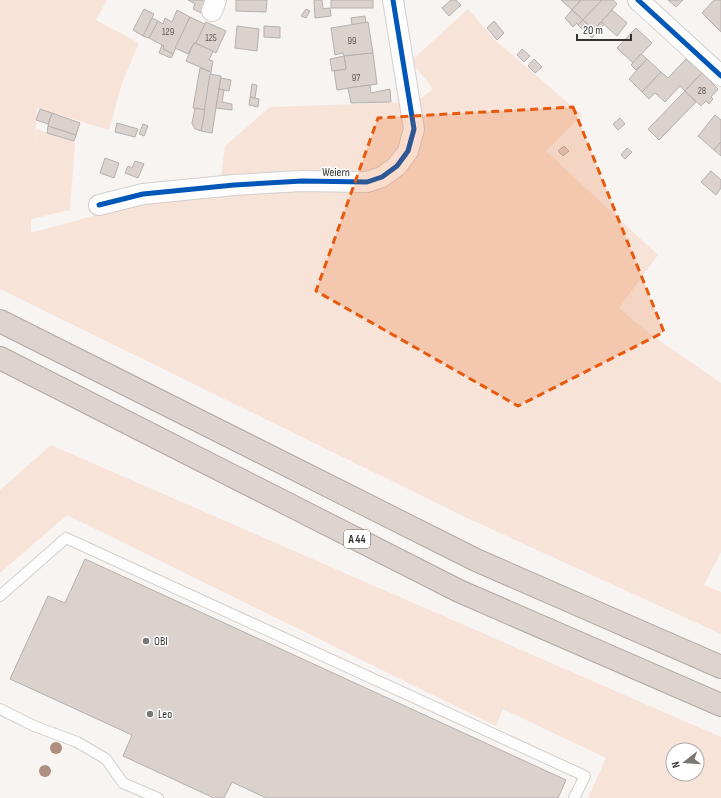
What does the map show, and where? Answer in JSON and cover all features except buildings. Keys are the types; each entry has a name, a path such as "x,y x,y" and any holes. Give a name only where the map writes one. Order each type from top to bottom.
{"highway":[{"path":"0,321 476,560 721,667"},
{"name":"A 44","path":"0,358 459,591 721,705"}],"street":[{"name":"Weiern","path":"99,205 143,194 234,185 302,182 368,182 382,177 397,166 408,151 414,129 393,0"},
{"path":"638,0 721,76"}],"lane":[{"path":"0,596 66,538 585,776 574,798"},
{"path":"0,709 34,726 77,742 106,759 123,783 158,798"}],"highlighted area":[{"path":"573,107 664,332 518,406 316,291 378,118"}],"shaded area":[{"path":"0,0 107,0 96,20 139,43 122,83 109,130 37,108 34,153 36,129 75,142 70,210 31,219 31,233 157,198 219,193 225,146 270,107 416,102 433,89 411,61 468,9 496,41 582,115 546,151 658,255 619,308 650,334 721,383 721,552 704,585 721,592 721,634 465,517 0,289"},
{"path":"51,445 721,737 721,798 588,798 606,758 503,709 496,726 67,515 0,573 0,490"}],"cycle path":[{"path":"99,205 143,194 234,185 302,181 367,182 382,177 397,166 408,151 414,129 393,0"},
{"path":"638,0 721,76"}],"place":[{"name":"OBI","path":"146,641"},
{"name":"Leo","path":"150,714"}]}
